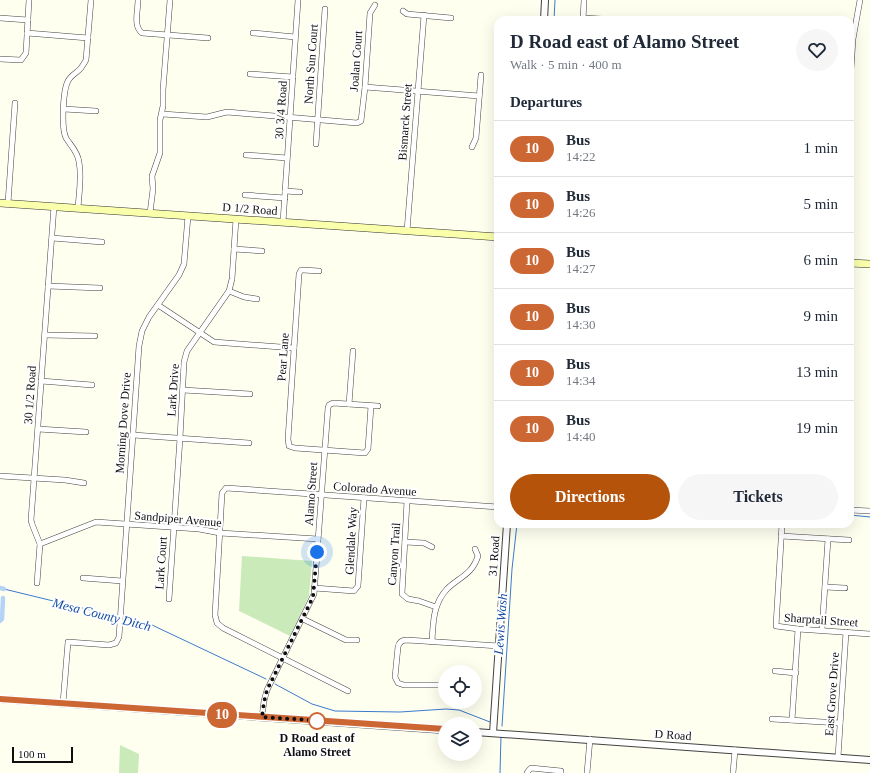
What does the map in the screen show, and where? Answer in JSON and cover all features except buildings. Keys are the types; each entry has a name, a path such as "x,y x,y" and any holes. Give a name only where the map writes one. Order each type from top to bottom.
{"main road":[{"name":"D 1/2 Road","path":"0,203 494,237"},
{"path":"854,262 870,264"}],"street":[{"path":"0,59 21,60 26,53 30,0"},
{"path":"78,208 80,165 76,152 66,138 63,124 68,80 82,67 86,60 90,0"},
{"path":"138,0 136,25 139,31 147,35 208,38"},
{"path":"150,213 153,189 152,176 160,153 160,120 162,114 170,0"},
{"name":"30 3/4 Road","path":"283,222 298,0"},
{"path":"544,16 545,0"},
{"path":"583,16 584,0"},
{"path":"854,26 860,0"},
{"name":"Joalan Court","path":"317,120 357,123 361,121 370,13 375,5"},
{"name":"North Sun Court","path":"316,144 325,9"},
{"path":"403,11 407,14 451,18"},
{"name":"Bismarck Street","path":"407,231 424,15"},
{"path":"0,18 28,20"},
{"path":"27,33 88,38"},
{"path":"253,33 295,37"},
{"path":"250,74 293,78"},
{"path":"472,147 476,138 481,75"},
{"path":"365,86 479,96"},
{"path":"8,203 15,104"},
{"path":"64,109 96,111"},
{"path":"162,114 207,117 227,112 317,120"},
{"path":"246,155 287,158"},
{"path":"285,191 300,192"},
{"path":"245,195 285,198"},
{"name":"30 1/2 Road","path":"37,583 40,544 32,524 34,478 54,206"},
{"name":"Morning Dove Drive","path":"63,703 68,642 109,645 116,643 119,637 139,346 142,331 149,317 179,275 184,264 188,216"},
{"name":"Lark Drive","path":"174,527 184,362 187,351 229,291 232,279 236,219"},
{"path":"52,238 102,242"},
{"path":"234,249 262,251"},
{"name":"Pear Lane","path":"319,271 301,270 299,274 288,439 289,446 324,451"},
{"path":"48,286 100,288"},
{"path":"229,291 244,297 257,299"},
{"path":"158,306 214,342 294,348"},
{"path":"45,335 95,336"},
{"path":"353,351 350,404 378,406"},
{"path":"41,381 92,385"},
{"path":"183,390 250,394"},
{"name":"Alamo Street","path":"262,717 265,696 313,597 327,410 329,405 333,403 350,404"},
{"path":"324,451 363,454 366,452 368,448 371,406"},
{"path":"38,429 86,432"},
{"path":"133,435 250,443"},
{"path":"0,476 84,483"},
{"name":"Colorado Avenue","path":"220,533 222,493 226,488 494,506"},
{"name":"Glendale Way","path":"314,588 354,591 358,586 364,498"},
{"name":"Canyon Trail","path":"407,501 402,594 408,600 419,601 436,607"},
{"path":"854,510 870,511"},
{"name":"Sandpiper Avenue","path":"40,544 96,522 199,529 220,533 318,539"},
{"name":"Lark Court","path":"168,599 174,527"},
{"name":"31 Road","path":"493,733 507,528"},
{"path":"782,528 781,536 849,540"},
{"path":"220,533 216,615 217,623 223,628 348,691"},
{"name":"Sharptail Street","path":"781,536 775,622 776,626 870,634"},
{"path":"822,630 828,538"},
{"path":"405,542 424,543 432,546"},
{"path":"432,642 436,607 446,590 464,577 472,568 478,556 475,549"},
{"path":"83,578 122,581"},
{"path":"825,587 846,588"},
{"path":"303,619 346,640 357,640"},
{"path":"792,720 798,629"},
{"name":"East Grove Drive","path":"838,758 846,632"},
{"path":"438,685 404,686 398,683 395,677 399,643 405,640 499,646"},
{"path":"776,671 796,673"},
{"path":"0,699 438,730"},
{"path":"772,719 840,724"},
{"name":"D Road","path":"482,732 870,760"},
{"path":"587,773 590,739"},
{"path":"733,773 735,750"},
{"path":"527,773 528,770 532,768 561,770 561,773"}],"green space":[{"path":"242,556 312,561 309,596 290,636 239,611"},
{"path":"120,745 139,754 138,773 119,773"}],"waterway":[{"name":"Lewis Wash","path":"554,16 555,0"},
{"path":"854,515 870,517"},
{"name":"Lewis Wash","path":"502,726 512,569 517,528"},
{"name":"Mesa County Ditch","path":"0,588 4,589"},
{"name":"Mesa County Ditch","path":"4,589 119,617"},
{"path":"0,621 2,619 3,598"},
{"name":"Mesa County Ditch","path":"122,618 152,625 266,679"},
{"name":"Mesa County Ditch","path":"275,684 312,704 335,711 400,712 446,709 459,710 490,722"},
{"name":"Lewis Wash","path":"500,773 501,736"}],"bus line":[{"name":"10","path":"0,699 438,729"}],"place":[{"name":"D Road east of Alamo Street","path":"317,721"}],"route":[{"path":"317,552 314,594 267,690 262,717 323,721 317,721"}]}
